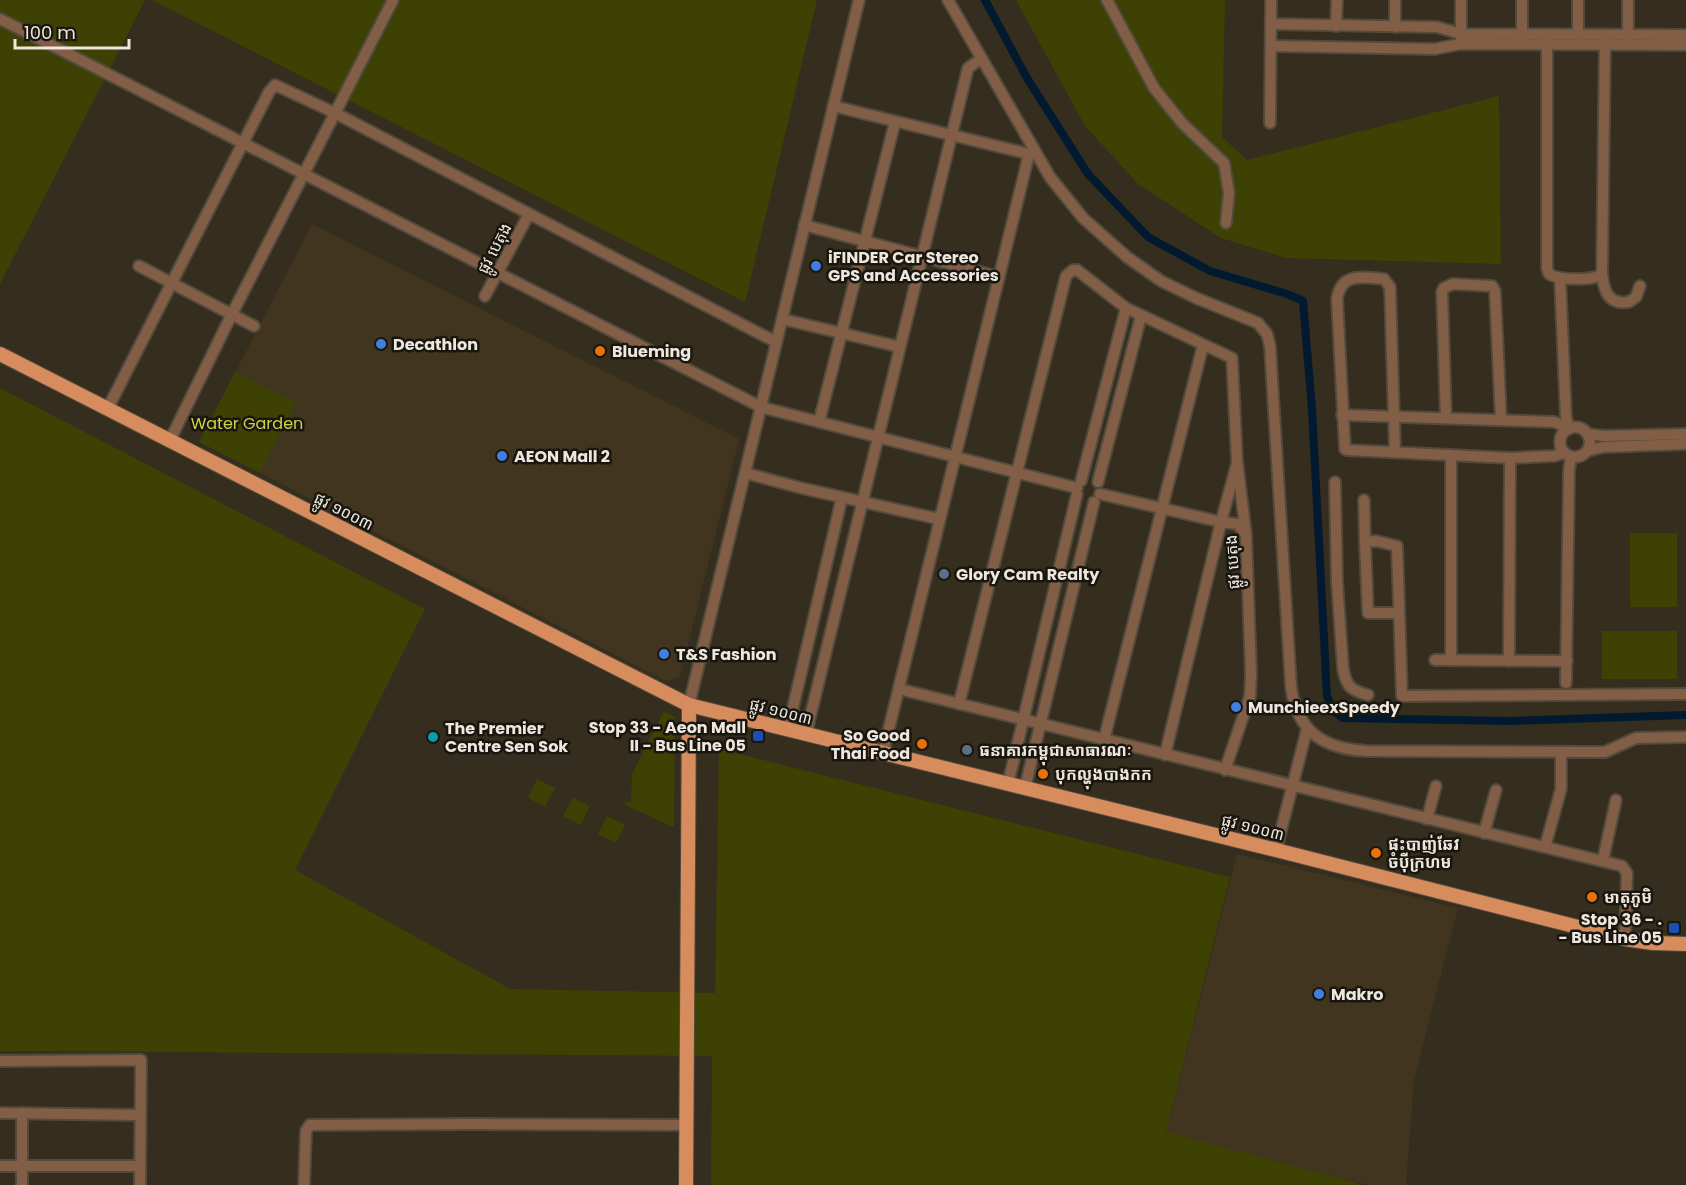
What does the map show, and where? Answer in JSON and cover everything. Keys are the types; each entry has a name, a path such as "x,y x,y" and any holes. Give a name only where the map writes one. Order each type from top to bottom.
{"main road":[{"name":"ផ្លូវ ១០០៣","path":"0,354 689,705 1625,939 1686,944"},
{"path":"686,1185 689,705"}],"street":[{"path":"170,440 393,0"},
{"path":"689,705 858,0"},
{"path":"948,0 1032,153 1069,202 1094,229 1127,257 1179,291 1252,319 1267,334 1270,346 1291,687 1296,713 1307,729 1330,744 1354,750 1605,752 1636,738 1686,737"},
{"path":"1107,0 1154,88 1182,123 1224,163 1228,193 1226,223"},
{"path":"1270,0 1270,123"},
{"path":"1336,26 1337,0"},
{"path":"1395,0 1395,27"},
{"path":"1460,39 1461,0"},
{"path":"1522,0 1522,39"},
{"path":"1578,0 1578,34"},
{"path":"1628,0 1628,35"},
{"path":"0,19 760,407 1079,487 1092,479 1098,482 1101,487 1025,788"},
{"path":"1271,24 1437,27 1460,39"},
{"path":"1547,39 1578,34 1605,40 1628,35 1686,35"},
{"path":"1271,46 1435,49 1460,39 1605,40 1686,45"},
{"path":"1547,39 1545,262 1549,274 1560,278 1595,278 1602,274"},
{"path":"1605,40 1602,274 1604,291 1616,301 1629,302 1636,297 1640,286"},
{"path":"806,734 968,68 981,59"},
{"path":"108,408 269,92 275,85 335,112 776,342"},
{"path":"833,106 951,136 1032,153"},
{"path":"819,422 895,122"},
{"path":"884,753 939,519 1032,153"},
{"name":"ផ្លូវ បេតុង","path":"485,296 529,214"},
{"path":"804,225 999,277"},
{"path":"139,266 254,326"},
{"path":"959,704 1066,276 1073,270 1077,270 1126,308 1203,345 1104,740"},
{"path":"1395,453 1390,287 1384,279 1351,278 1346,280 1338,294 1345,449 1395,453 1510,458 1580,456 1587,451 1603,447 1686,444"},
{"path":"1560,278 1568,429 1560,439 1560,445 1567,455 1569,470 1566,683"},
{"path":"1446,418 1442,292 1444,288 1453,284 1492,286 1495,291 1501,420"},
{"path":"1008,784 1079,487 1126,308"},
{"path":"1098,482 1141,316"},
{"path":"782,319 900,347"},
{"name":"ផ្លូវ បេតុង","path":"1203,345 1232,358 1237,461 1246,534 1250,696 1225,770"},
{"path":"1342,415 1554,422 1568,429 1579,428 1587,434 1604,436 1686,434"},
{"path":"1587,434 1590,442 1587,451"},
{"path":"1451,455 1451,660"},
{"path":"1509,661 1510,458"},
{"path":"1165,755 1237,461"},
{"path":"745,473 939,519"},
{"path":"1335,482 1337,581 1345,681 1354,691 1368,695"},
{"path":"1079,487 1084,501 1097,498 1161,508 1238,524 1246,534"},
{"path":"788,729 842,497"},
{"path":"1364,500 1368,613 1398,613"},
{"path":"1365,542 1376,541 1396,546 1402,696 1686,694"},
{"path":"831,545 850,550"},
{"path":"1435,660 1567,661"},
{"path":"899,689 1622,866 1627,873 1625,939"},
{"path":"1276,850 1307,729"},
{"path":"1545,847 1560,789 1561,752"},
{"path":"1427,819 1436,786"},
{"path":"1484,833 1496,790"},
{"path":"1603,860 1616,800"},
{"path":"0,1061 141,1060 140,1185"},
{"path":"0,1113 140,1115"},
{"path":"22,1113 22,1185"},
{"path":"304,1185 306,1131 310,1125 686,1125"},
{"path":"0,1166 140,1166"}],"shaded area":[{"name":"AEON Mall 2","path":"312,224 739,439 680,677 666,681 260,473 296,403 235,373"},
{"name":"Makro","path":"1237,854 1458,908 1414,1080 1406,1185 1368,1185 1166,1133"}],"green space":[{"path":"0,0 145,0 0,284"},
{"path":"152,0 817,0 745,302"},
{"path":"1016,0 1225,0 1222,137 1247,160 1499,96 1501,264 1286,258 1221,238 1138,184 1085,126"},
{"name":"Water Garden","path":"235,372 296,403 260,473 199,442"},
{"path":"0,388 425,609 295,870 510,989 715,993 719,749 1230,877 1166,1132 1359,1185 711,1185 712,1056 0,1051"},
{"path":"1630,533 1677,533 1677,607 1630,607"},
{"path":"1602,631 1677,631 1677,679 1602,679"},
{"path":"664,711 675,717 674,826 625,805 624,802 631,802 632,774"},
{"path":"537,779 555,788 545,807 528,798"},
{"path":"573,798 590,806 581,825 563,816"},
{"path":"607,816 625,825 616,843 598,834"}],"waterway":[{"path":"985,0 1027,78 1088,174 1148,237 1210,271 1303,301 1312,409 1327,696 1333,710 1342,718 1509,721 1686,715"}],"place":[{"name":"iFINDER Car Stereo GPS and Accessories","path":"816,266"},
{"name":"Decathlon","path":"381,344"},
{"name":"Blueming","path":"600,351"},
{"name":"AEON Mall 2","path":"502,456"},
{"name":"Glory Cam Realty","path":"944,574"},
{"name":"T&S Fashion","path":"664,654"},
{"name":"MunchieexSpeedy","path":"1236,707"},
{"name":"Stop 33 - Aeon Mall II - Bus Line 05","path":"758,736"},
{"name":"The Premier Centre Sen Sok","path":"433,737"},
{"name":"So Good Thai Food","path":"922,744"},
{"name":"ធនាគារកម្ពុជាសាធារណៈ","path":"967,750"},
{"name":"បុកល្ហុងបាងកក","path":"1043,774"},
{"name":"ផ្ទះបាញ់ឆែវ ចំប៉ីក្រហម","path":"1376,853"},
{"name":"មាតុភូមិ","path":"1592,897"},
{"name":"Stop 36 - . - Bus Line 05","path":"1674,928"},
{"name":"Makro","path":"1319,994"}]}
